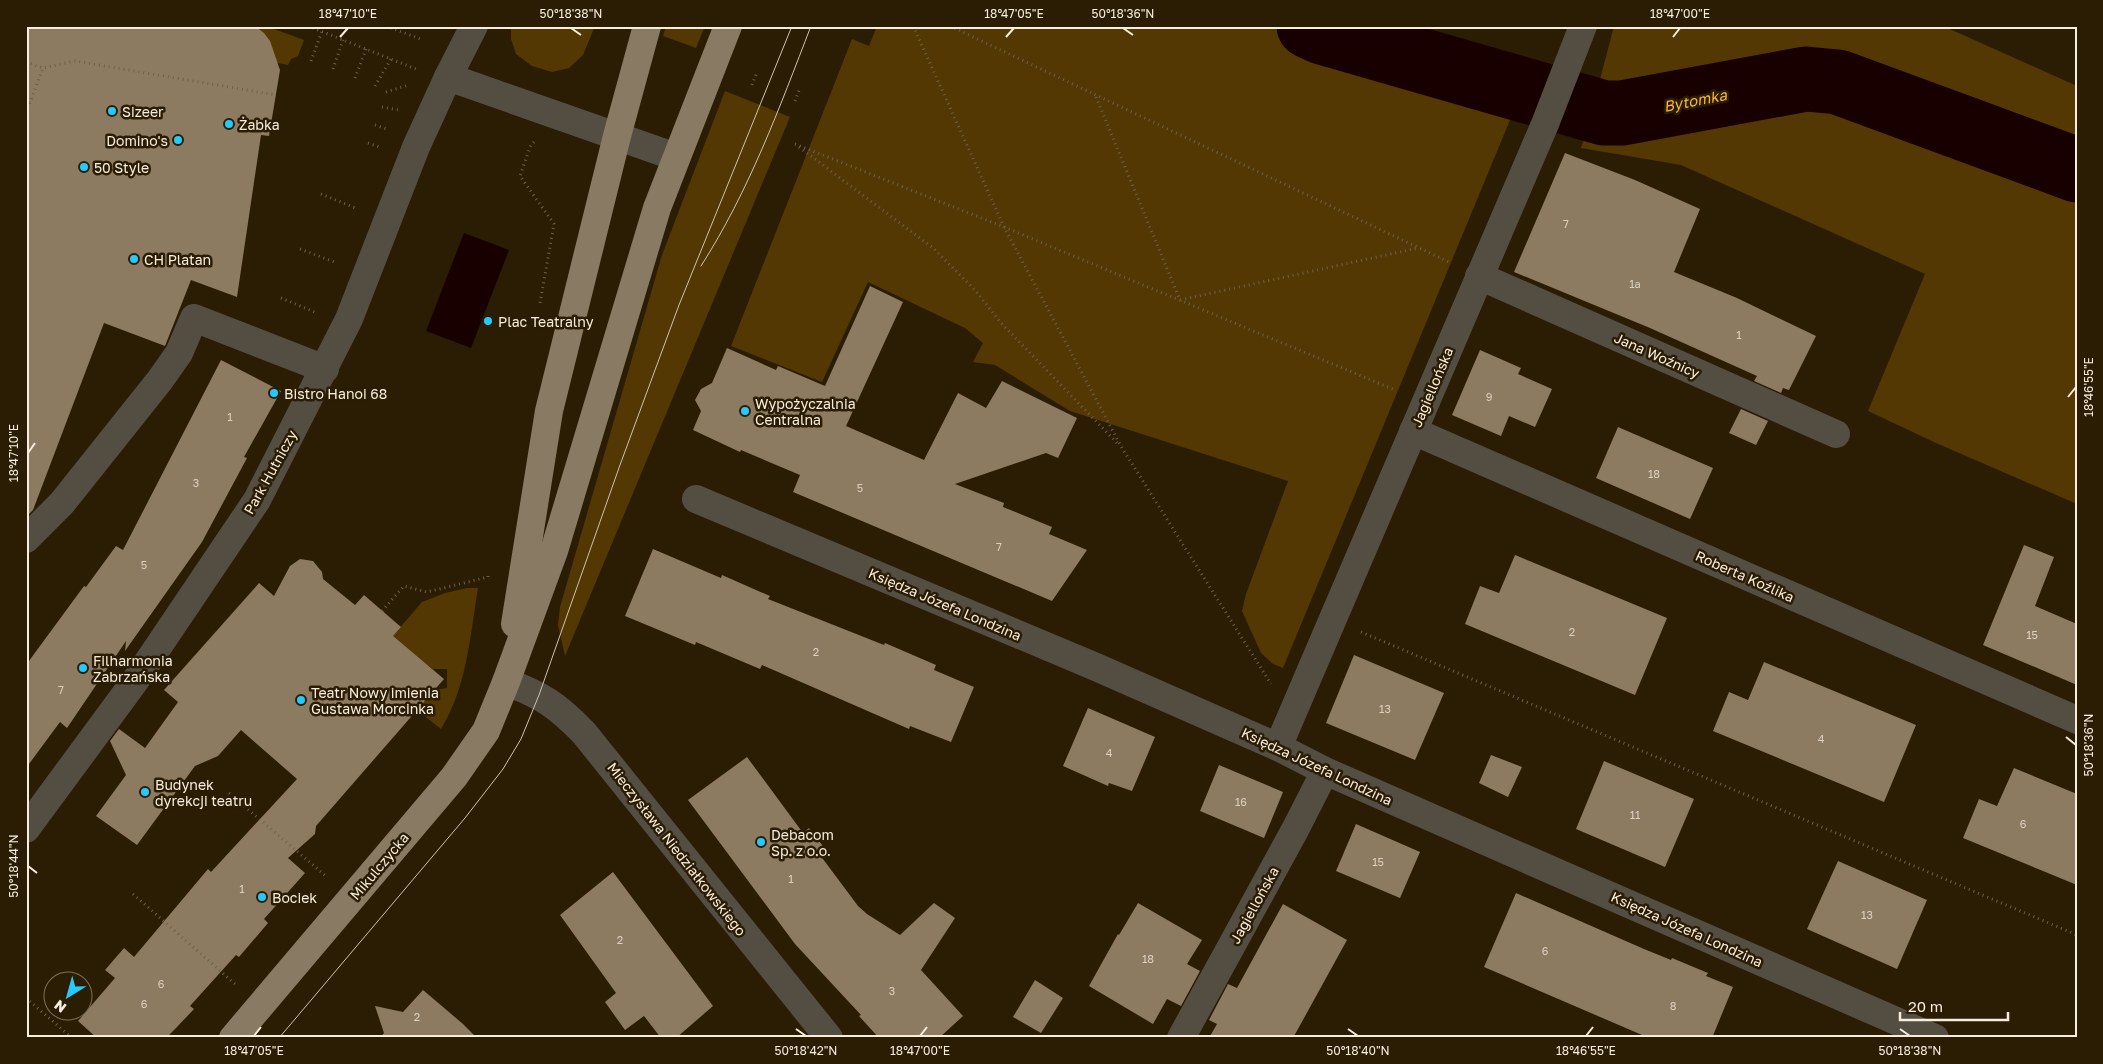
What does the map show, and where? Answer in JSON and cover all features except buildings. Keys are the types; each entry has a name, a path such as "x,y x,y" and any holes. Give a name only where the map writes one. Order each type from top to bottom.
{"main road":[{"path":"506,682 549,411 617,136 647,26"},
{"path":"506,682 554,551 657,208 728,26"},
{"name":"Mikulczycka","path":"233,1038 454,777 486,731 506,682"}],"street":[{"name":"Park Hutniczy","path":"26,829 135,681 257,500 349,319 416,147 474,26"},
{"name":"Jagiellońska","path":"1278,747 1545,124 1583,26"},
{"path":"448,77 676,157"},
{"name":"Jana Woźnicy","path":"1479,276 1836,434"},
{"path":"26,540 62,503 160,380 179,353 194,318 325,369"},
{"name":"Roberta Koźlika","path":"1413,431 2077,720"},
{"name":"Księdza Józefa Londzina","path":"696,499 1087,663 1278,747 1325,771 1935,1038"},
{"name":"Mieczysława Niedziałkowskiego","path":"506,682 539,695 550,702 584,733 829,1038"},
{"name":"Jagiellońska","path":"1181,1038 1296,828 1325,771"}],"path":[{"path":"308,26 426,73 448,77"},
{"path":"386,26 423,40"},
{"path":"915,26 914,28 1004,227 1122,448 1291,716"},
{"path":"950,26 1479,276"},
{"path":"311,60 322,31"},
{"path":"333,69 343,40"},
{"path":"355,78 366,49"},
{"path":"375,86 391,59"},
{"path":"26,62 43,68 75,61 276,95"},
{"path":"26,113 43,68"},
{"path":"752,84 757,72"},
{"path":"386,92 402,87"},
{"path":"795,101 800,88"},
{"path":"1096,96 1180,300"},
{"path":"382,107 399,110"},
{"path":"375,125 390,131"},
{"path":"368,143 383,149"},
{"path":"1122,448 1001,323 975,290 933,248 795,144 1004,227 1425,403"},
{"path":"530,147 520,176 554,224 538,309"},
{"path":"321,194 356,208"},
{"path":"1180,300 1418,248"},
{"path":"300,249 332,262"},
{"path":"281,298 322,315"},
{"path":"382,611 404,586 427,592 488,577 489,567"},
{"path":"1332,620 2077,935"},
{"path":"228,792 333,883"},
{"path":"133,894 241,990"},
{"path":"26,998 72,1038"}],"shaded area":[{"path":"255,26 266,26 304,40 298,56 291,59 288,65 272,62 269,41"},
{"path":"511,26 595,26 583,55 569,68 552,72 532,66 516,54 511,39"},
{"path":"666,26 705,26 696,48 663,36"},
{"path":"877,26 1279,26 1315,41 1515,108 1283,668 1273,664 1261,653 1242,611 1246,594 1288,481 1070,411 995,365 973,362 983,343 965,328 868,282 822,382 731,346 852,39 869,46"},
{"path":"1614,26 1943,26 2077,86 2077,148 1870,69 1774,67 1606,92 1598,87"},
{"path":"725,91 790,117 565,656 558,625 560,607 662,255"},
{"path":"1813,98 1869,114 2077,192 2077,504 1936,443 1868,411 1925,274 1681,165 1581,148 1587,130 1644,129 1701,121"},
{"path":"464,233 509,250 471,348 426,331"},
{"path":"467,588 478,588 470,643 457,696 441,729 417,710 434,690 447,688 447,669 433,669 391,638 422,602 445,593"}],"waterway":[{"name":"Bytomka","path":"1309,26 1322,32 1604,113 1622,113 1806,79 1838,82 2077,170"}],"tram line":[{"path":"279,1038 465,818 503,769 521,739 539,695 679,305 792,26"},
{"path":"701,266 734,209 762,149 811,26"}],"place":[{"name":"Sizeer","path":"112,111"},
{"name":"Żabka","path":"229,124"},
{"name":"Domino's","path":"178,140"},
{"name":"50 Style","path":"84,167"},
{"name":"CH Platan","path":"134,259"},
{"name":"Plac Teatralny","path":"488,321"},
{"name":"Bistro Hanoi 68","path":"274,393"},
{"name":"Wypożyczalnia Centralna","path":"745,411"},
{"name":"Filharmonia Zabrzańska","path":"83,668"},
{"name":"Teatr Nowy imienia Gustawa Morcinka","path":"301,700"},
{"name":"Budynek dyrekcji teatru","path":"145,792"},
{"name":"Debacom Sp. z o.o.","path":"761,842"},
{"name":"Bociek","path":"262,897"}]}
